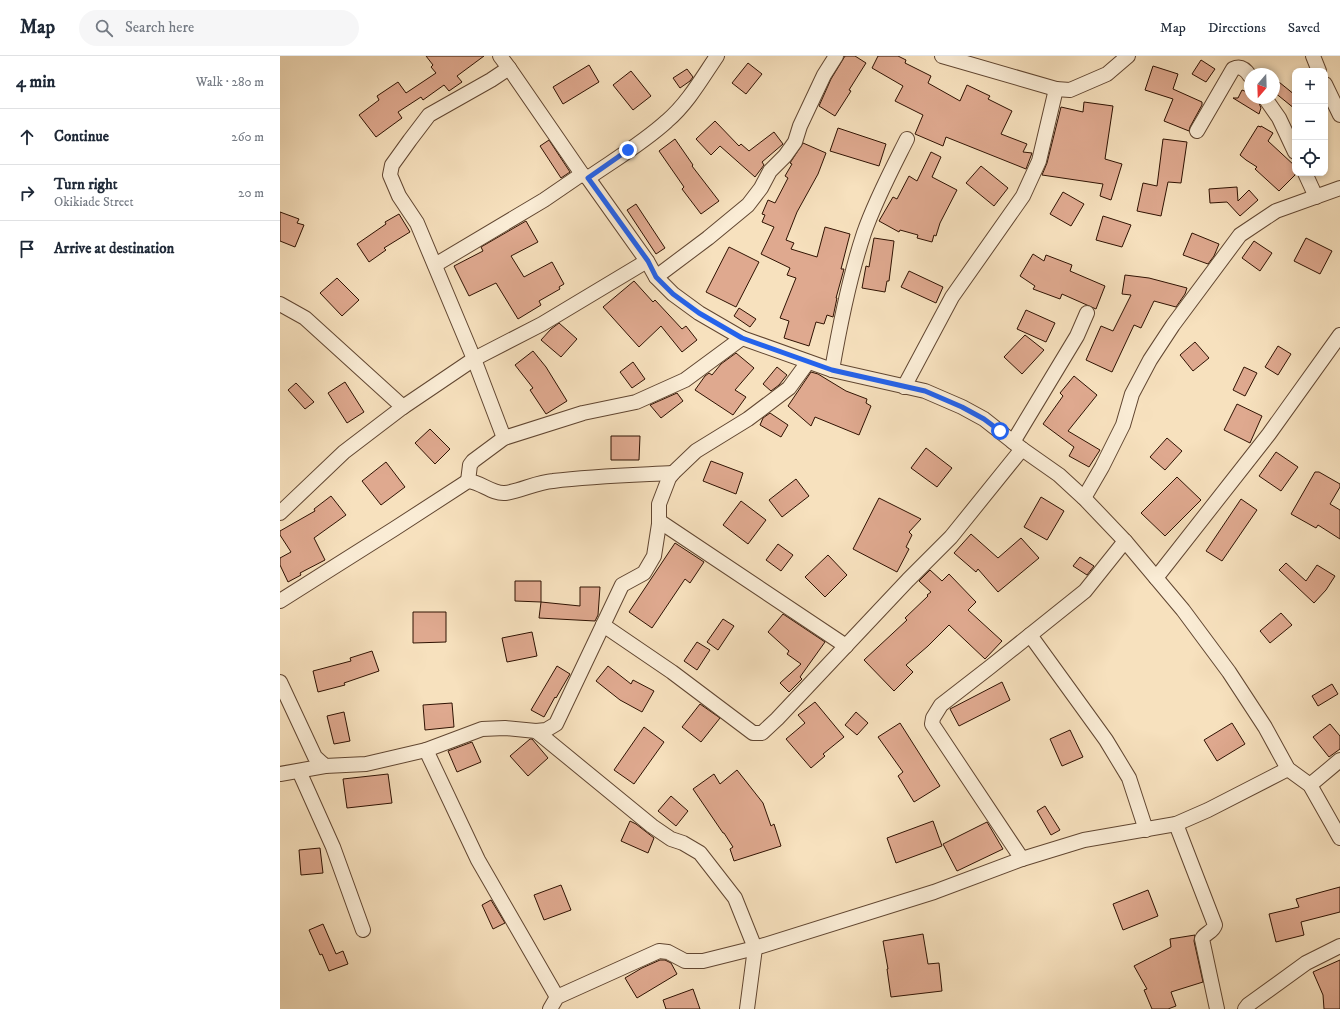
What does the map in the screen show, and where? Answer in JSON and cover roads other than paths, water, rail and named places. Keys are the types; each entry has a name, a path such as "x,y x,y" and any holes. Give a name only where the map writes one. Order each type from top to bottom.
{"street":[{"path":"500,56 585,176 648,261 656,277 673,294 699,313 742,338 832,370 925,391 962,407 984,419 1017,446 1059,476 1084,498 1125,541 1183,610 1229,672 1265,727 1288,769 1310,785 1340,838"},
{"path":"435,265 585,176 649,136 668,121 690,95 718,56"},
{"path":"656,277 708,238 748,205 761,188 770,171 785,156 795,142 800,126 824,74 836,56"},
{"path":"942,56 1056,89 1070,90 1107,74 1128,56"},
{"path":"1312,56 1318,68"},
{"path":"1197,131 1233,69 1240,67 1244,69"},
{"path":"504,438 474,359 417,223 399,196 390,175 392,165 429,115 492,80 509,68"},
{"path":"904,387 952,297 1023,196 1039,161 1056,89"},
{"path":"1328,90 1340,115"},
{"path":"1270,104 1279,118 1292,146"},
{"path":"832,370 840,326 864,233 885,184 908,139"},
{"path":"1306,176 1316,197"},
{"path":"1084,498 1102,468 1123,425 1132,394 1150,360 1173,325 1240,235 1276,211 1340,188"},
{"path":"280,513 344,452 403,407 474,359 542,324 648,261"},
{"path":"280,304 305,318 403,407"},
{"path":"603,625 672,672 753,732 762,733 951,537 1017,446 1077,336 1087,313"},
{"path":"1156,578 1269,434 1340,335"},
{"path":"468,481 472,461 504,438 584,413 636,402 685,380 742,338"},
{"path":"280,774 325,766 366,764 426,750 482,729 505,728 536,731 546,730 556,724 622,585 644,573 654,556 659,521 659,504 669,478 696,451 748,419 789,388 808,362"},
{"path":"280,600 468,481 476,482 494,492 504,493 551,481 615,476 673,474"},
{"path":"659,521 846,646"},
{"path":"1022,859 932,724 933,718 941,705 1085,591 1125,541"},
{"path":"1030,636 1106,740 1122,766 1129,778 1146,830"},
{"path":"280,682 315,757 325,766"},
{"path":"536,731 652,826 671,839 683,843 700,853 735,898 755,948 747,1009"},
{"path":"426,750 478,860 554,1003 659,951 668,952 685,961 703,962 755,948 934,892 1022,859 1084,840 1176,824 1208,810 1288,769"},
{"path":"1310,785 1340,760"},
{"path":"299,771 333,847 363,930"},
{"path":"1176,824 1215,925 1214,928 1202,939 1217,1009"},
{"path":"1245,1009 1248,1005 1306,964 1340,946"}]}
